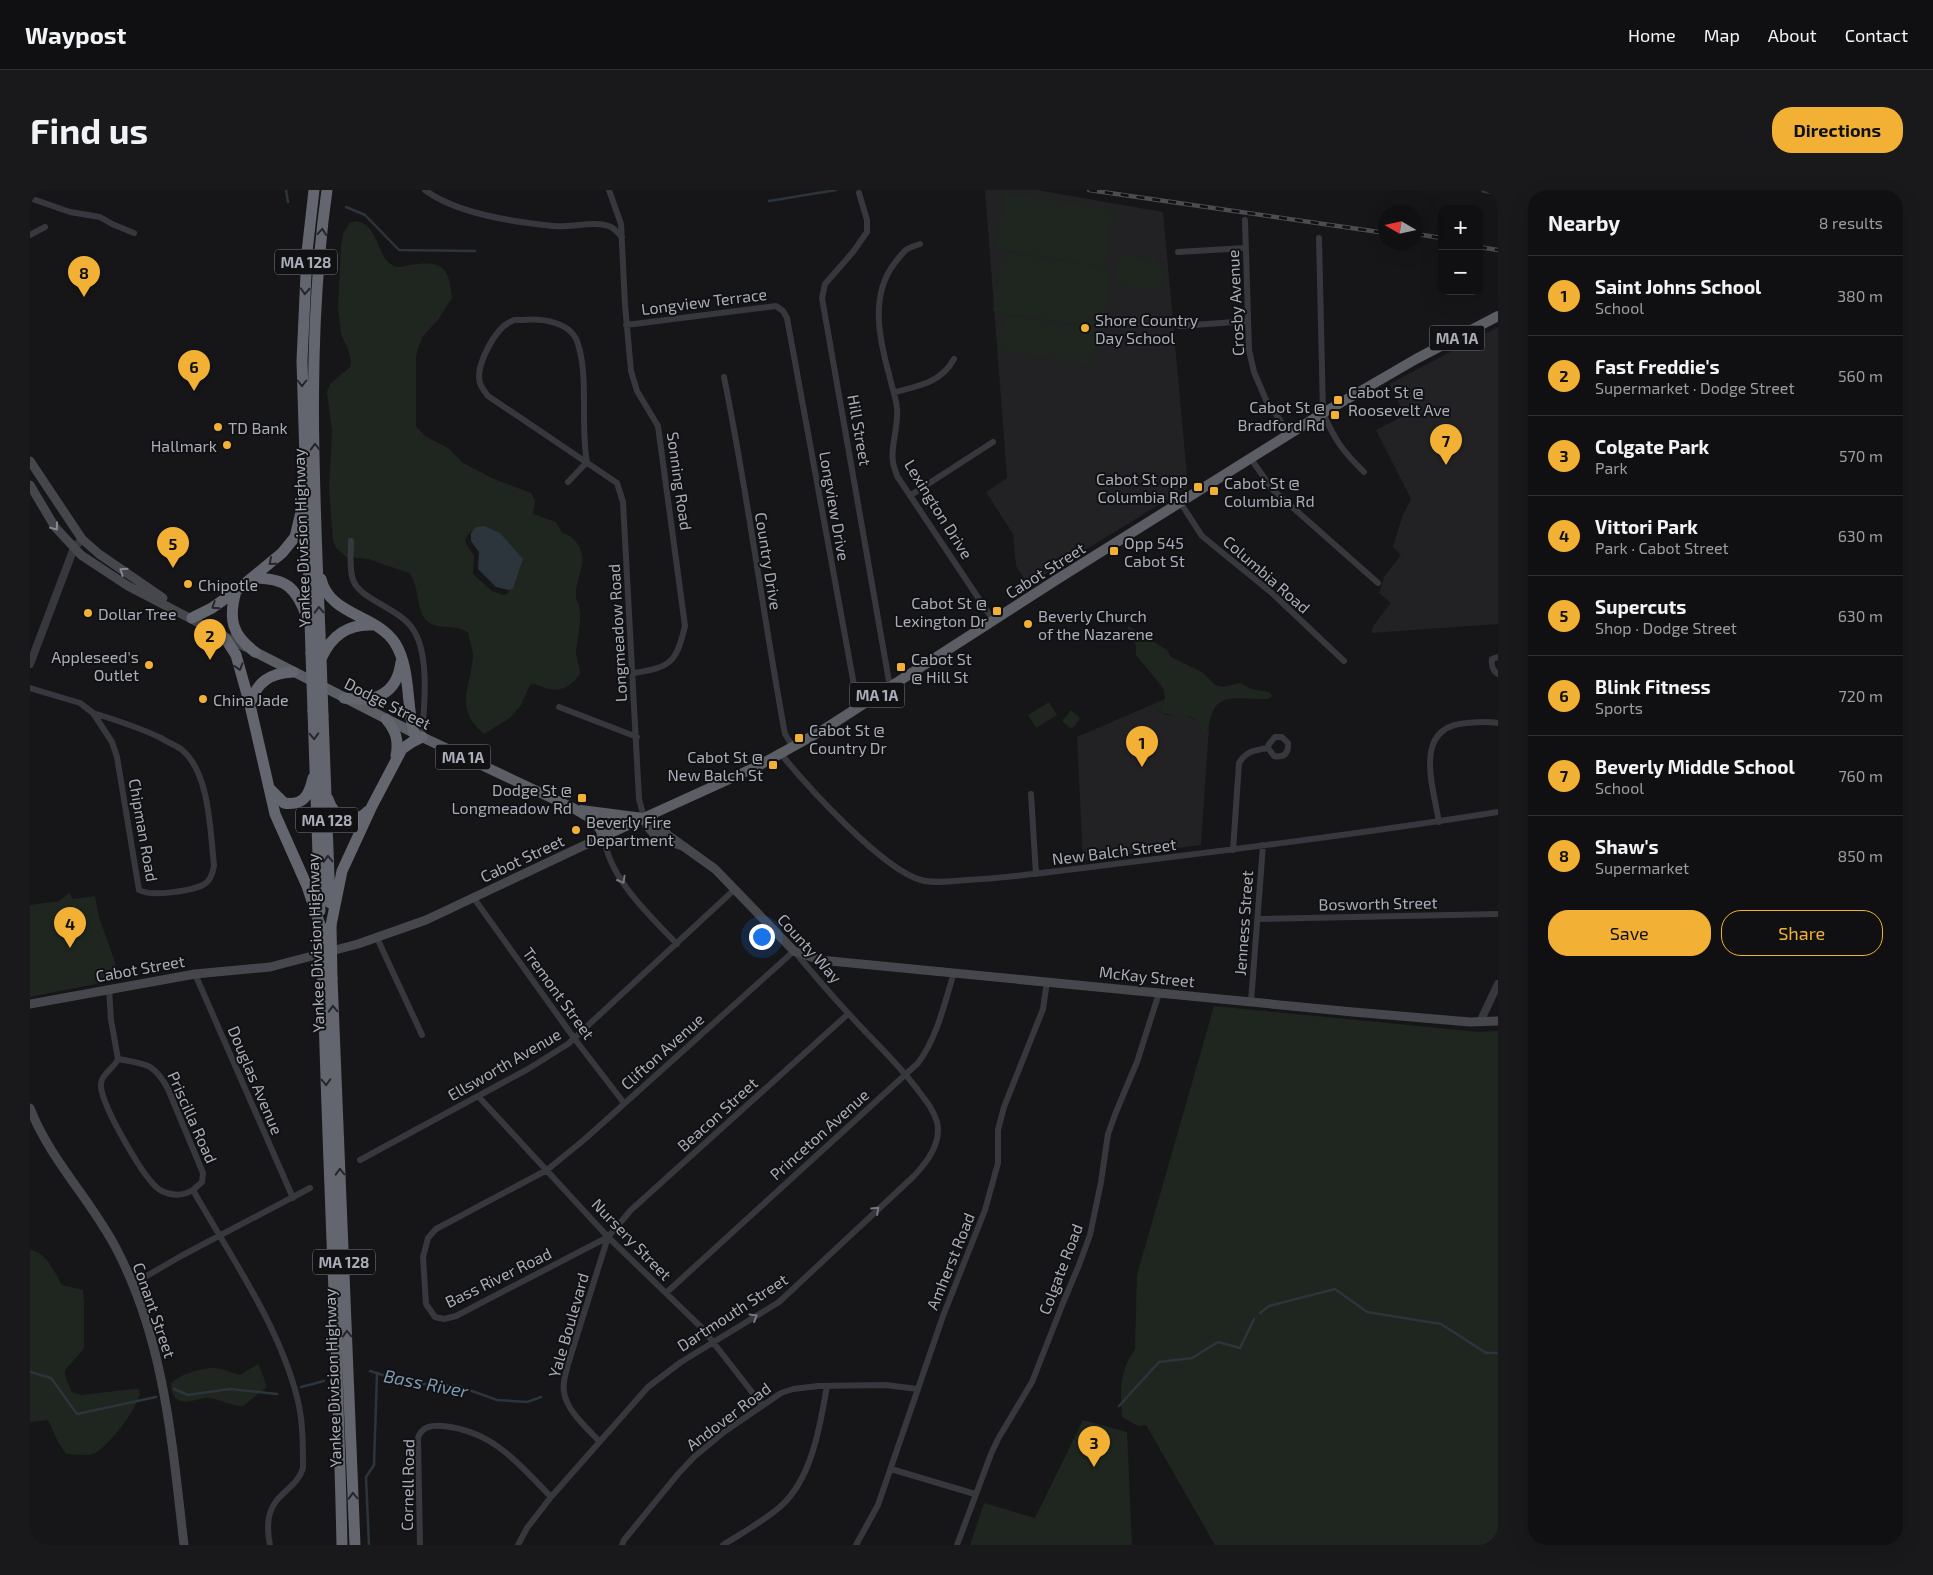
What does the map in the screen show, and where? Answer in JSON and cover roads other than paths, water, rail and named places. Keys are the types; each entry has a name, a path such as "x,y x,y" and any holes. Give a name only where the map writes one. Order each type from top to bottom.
{"highway":[{"name":"Yankee Division Highway","path":"314,190 307,252 302,389 310,628 316,656"},
{"name":"Yankee Division Highway","path":"326,190 315,341 316,656 318,713 326,793 326,926"},
{"name":"Cabot Street","path":"604,836 781,754 1323,413 1439,346 1498,316"},
{"path":"192,618 212,608 236,592 282,553 295,537 300,517 304,470"},
{"path":"317,551 323,584 329,596 339,606 388,635 394,643 401,658 418,735 396,757 372,806 342,871 326,926"},
{"path":"253,578 271,579 288,585 299,597 310,628"},
{"path":"236,592 232,610 234,625 240,639 255,652"},
{"path":"316,656 342,631 357,626 375,626"},
{"path":"220,633 236,655 278,823 326,926"},
{"name":"Dodge Street","path":"255,652 418,735 573,808 595,820 604,836"},
{"path":"344,698 365,700 381,696 393,685 398,676 401,658"},
{"path":"250,705 256,690 265,680 278,674 293,672"},
{"name":"Yankee Division Highway","path":"318,713 315,762 326,926 355,1545"},
{"path":"386,719 396,732 398,740 396,757"},
{"path":"269,789 284,803 297,803 302,800 310,789 315,762"},
{"path":"326,793 332,809 342,818 348,820 359,818 372,806"},
{"name":"Dodge Street","path":"573,808 644,818"},
{"name":"Yankee Division Highway","path":"328,979 342,1545"}],"main road":[{"name":"Dodge Street","path":"30,461 82,539 99,554 192,618"},
{"name":"Dodge Street","path":"30,486 54,527 81,554 128,586 255,652"},
{"name":"County Way","path":"644,818 652,834 685,847 710,864 794,950"},
{"name":"Cabot Street","path":"30,1004 109,988 195,974 275,967 377,938 414,925 604,836"},
{"name":"McKay Street","path":"794,950 820,960 1353,1012 1480,1022 1498,1021"},
{"name":"Conant Street","path":"30,1108 38,1127 111,1238 133,1284 153,1343 164,1388 184,1545"}],"street":[{"path":"425,190 442,200 470,211 555,226 604,225 613,228 622,238"},
{"name":"Sonning Road","path":"609,190 621,224 626,325 631,371 637,391 658,426 665,465 685,626 681,645 674,659 665,666 634,673"},
{"path":"1484,190 1498,192"},
{"name":"Hill Street","path":"859,193 867,220 867,232 853,252 825,284 822,298 890,687"},
{"path":"30,198 70,212 100,217 134,233"},
{"name":"Crosby Avenue","path":"1245,220 1249,350 1254,372 1266,400 1290,435"},
{"path":"30,235 45,227"},
{"path":"1319,238 1323,413 1333,436 1341,448 1364,472"},
{"name":"Lexington Drive","path":"920,244 906,249 886,275 881,292 879,317 881,345 898,409 892,460 897,476 993,620"},
{"path":"1178,252 1245,248"},
{"name":"Longview Terrace","path":"626,325 776,306 783,311"},
{"name":"Longview Drive","path":"783,311 788,318 858,707"},
{"name":"Longmeadow Road","path":"587,462 584,446 583,369 578,342 570,330 554,322 531,319 512,321 498,333 487,349 481,368 480,383 488,396 617,483 623,502 634,673 639,799 644,818"},
{"path":"1180,326 1248,321"},
{"path":"895,392 926,384 938,378 948,370 954,359"},
{"name":"Country Drive","path":"724,377 783,725 785,734 793,747"},
{"path":"911,495 993,442"},
{"path":"1251,459 1273,490 1378,583"},
{"path":"568,482 587,462"},
{"name":"Columbia Road","path":"1180,502 1202,536 1273,594 1344,660"},
{"path":"30,664 74,548 82,539"},
{"path":"351,541 351,572 356,586 404,619 417,637 423,664 424,693 418,735"},
{"path":"1498,658 1492,659 1491,663 1498,674"},
{"name":"Chipman Road","path":"30,688 80,703 92,712 103,725 112,742 117,758 139,890 156,894 202,885 213,873 214,865 207,805 200,777 195,766 181,749 170,743 134,725 92,712"},
{"path":"559,706 636,737"},
{"path":"1439,822 1430,766 1433,741 1437,734 1449,726 1462,723 1488,721 1498,723"},
{"path":"1233,850 1239,763 1248,752 1268,748"},
{"name":"New Balch Street","path":"781,754 830,808 870,847 895,867 911,876 930,882 1036,874 1233,850 1343,836 1498,812"},
{"path":"1031,794 1036,874"},
{"path":"604,836 606,849 626,887 647,914 677,944"},
{"name":"Jenness Street","path":"1251,1002 1263,845"},
{"name":"Ellsworth Avenue","path":"360,1160 478,1096 568,1044 735,889"},
{"name":"Tremont Street","path":"474,897 574,1038 624,1103"},
{"name":"Bosworth Street","path":"1258,918 1498,914"},
{"path":"377,938 422,1034"},
{"name":"County Way","path":"794,950 848,1014 907,1074"},
{"name":"Clifton Avenue","path":"547,1170 794,950"},
{"name":"Princeton Avenue","path":"666,1293 907,1074 926,1053 954,972"},
{"name":"Douglas Avenue","path":"195,974 293,1198"},
{"name":"Amherst Road","path":"856,1545 878,1505 943,1316 985,1210 998,1163 998,1130 1004,1107 1043,1009 1047,981"},
{"path":"1480,1022 1498,984"},
{"path":"109,988 111,1020 118,1059 116,1064 104,1076 101,1087 114,1121 131,1151 160,1190 177,1195 186,1194 193,1190 245,1277 263,1312 282,1354 298,1398 303,1468 301,1476 274,1503 270,1511 268,1520 270,1545"},
{"name":"Colgate Road","path":"957,1545 975,1494 998,1439 1032,1382 1062,1303 1080,1265 1090,1235 1101,1182 1108,1134 1137,1062 1159,993"},
{"name":"Beacon Street","path":"608,1237 631,1210 848,1014"},
{"name":"Priscilla Road","path":"118,1059 144,1064 157,1071 161,1076 196,1152 203,1173 202,1182 193,1190"},
{"name":"Dartmouth Street","path":"518,1545 527,1528 552,1497 648,1387 681,1362 779,1302 926,1163 937,1138 938,1123 932,1108 907,1074"},
{"name":"Nursery Street","path":"478,1096 608,1237 702,1328 762,1405"},
{"name":"Bass River Road","path":"547,1170 436,1228 428,1238 423,1256 426,1304 431,1314 435,1318 444,1319 456,1316 608,1237"},
{"path":"133,1284 310,1188"},
{"name":"Yale Boulevard","path":"599,1441 568,1404 564,1394 564,1384 568,1364 608,1237"},
{"name":"Andover Road","path":"622,1545 650,1508 694,1457 724,1432 781,1393 793,1389 827,1386 885,1385 918,1390"},
{"path":"723,1545 781,1506 792,1493 804,1474 813,1448 823,1412 827,1386"},
{"name":"Cornell Road","path":"420,1545 418,1438 420,1432 429,1426 469,1430 484,1437 518,1463 552,1497"},
{"path":"891,1470 975,1494"}],"waterway":[{"path":"286,190 288,202"},
{"path":"769,201 836,190"},
{"path":"346,207 365,215 399,250 475,251"},
{"name":"Bass River","path":"1260,1313 1269,1306 1335,1289 1367,1312 1441,1324 1486,1353 1498,1353"},
{"name":"Bass River","path":"1119,1406 1159,1362 1192,1358 1218,1342 1240,1348 1254,1319"},
{"name":"Bass River","path":"370,1371 408,1383 458,1386 497,1400 527,1402 541,1397"},
{"name":"Bass River","path":"30,1372 51,1378 77,1414 156,1397"},
{"path":"369,1545 366,1477 374,1465 377,1373"},
{"name":"Bass River","path":"301,1387 324,1381"},
{"name":"Bass River","path":"174,1389 188,1395 230,1389 277,1394"}],"railway":[{"path":"1089,190 1378,232"},
{"path":"1423,235 1438,237"},
{"path":"1483,248 1498,250"}],"place":[{"name":"Shaw's","path":"84,297"},
{"name":"Shore Country Day School","path":"1085,328"},
{"name":"Blink Fitness","path":"194,391"},
{"name":"Cabot St @ Roosevelt Ave","path":"1338,400"},
{"name":"Cabot St @ Bradford Rd","path":"1335,415"},
{"name":"TD Bank","path":"218,427"},
{"name":"Hallmark","path":"227,445"},
{"name":"Beverly Middle School","path":"1446,465"},
{"name":"Cabot St opp Columbia Rd","path":"1198,487"},
{"name":"Cabot St @ Columbia Rd","path":"1214,491"},
{"name":"Opp 545 Cabot St","path":"1114,551"},
{"name":"Supercuts","path":"173,568"},
{"name":"Chipotle","path":"188,584"},
{"name":"Cabot St @ Lexington Dr","path":"997,611"},
{"name":"Dollar Tree","path":"88,613"},
{"name":"Beverly Church of the Nazarene","path":"1028,624"},
{"name":"Fast Freddie's","path":"210,660"},
{"name":"Appleseed's Outlet","path":"149,665"},
{"name":"Cabot St @ Hill St","path":"901,667"},
{"name":"China Jade","path":"203,699"},
{"name":"Cabot St @ Country Dr","path":"799,738"},
{"name":"Cabot St @ New Balch St","path":"773,765"},
{"name":"Saint Johns School","path":"1142,767"},
{"name":"Dodge St @ Longmeadow Rd","path":"582,798"},
{"name":"Beverly Fire Department","path":"576,830"},
{"name":"Vittori Park","path":"70,948"},
{"name":"Colgate Park","path":"1094,1467"}]}
